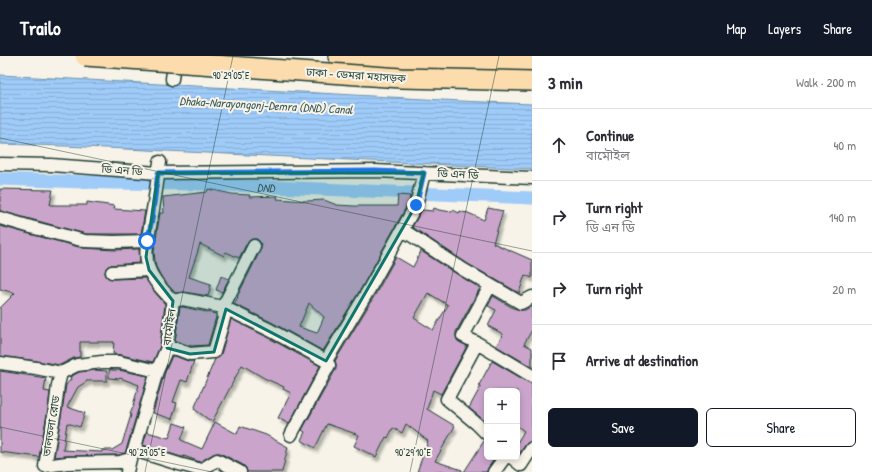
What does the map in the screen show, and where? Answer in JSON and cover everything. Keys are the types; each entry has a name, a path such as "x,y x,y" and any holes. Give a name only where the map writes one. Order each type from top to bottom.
{"main road":[{"name":"ঢাকা - ডেমরা মহাসড়ক","path":"85,56 401,78 532,81"},
{"name":"ঢাকা - ডেমরা মহাসড়ক","path":"338,56 401,60 532,64"}],"street":[{"path":"172,79 175,56"},
{"name":"ডি এন ডি","path":"0,164 375,171 532,178"},
{"name":"বামৌইল","path":"127,472 157,371 167,348 173,302 156,282 149,270 146,257 147,241 152,220 160,167"},
{"path":"326,361 417,202 424,173"},
{"path":"0,218 85,241 147,241"},
{"path":"402,230 490,286 520,302 532,297"},
{"path":"167,348 178,349 190,354 214,352 224,318 223,307 254,246"},
{"path":"112,272 149,270"},
{"path":"490,286 463,336 532,376"},
{"path":"173,302 183,299 223,307 270,330 326,361 328,366 291,435"},
{"path":"477,343 447,399 484,431"},
{"path":"0,363 60,373 77,365 102,362 119,362 157,371"},
{"name":"তালতলা রোড","path":"60,373 45,466 67,463 120,462 132,454"},
{"path":"515,460 521,465 532,448"},
{"path":"132,454 201,470 217,460 240,472"},
{"path":"494,472 502,460"}],"highlighted area":[{"path":"158,173 424,173 416,205 326,361 226,309 214,352 190,354 167,348 173,301 149,270 146,257"}],"water":[{"name":"Dhaka-Narayongonj-Demra (DND) Canal","path":"0,75 532,104 532,169 0,144"}],"building":[{"path":"0,189 53,190 50,205 87,205 87,202 115,206 114,209 145,211 141,234 86,234 0,211"},
{"path":"208,189 232,194 250,195 249,197 278,196 277,199 307,201 324,200 337,205 354,206 397,206 398,195 410,196 409,202 362,287 323,351 273,323 234,304 261,249 260,242 257,239 250,240 247,243 239,258 226,252 224,256 200,244 189,277 211,284 208,296 184,292 175,293 162,278 156,267 154,251 160,213 164,213 163,197 207,192","holes":["309,303 324,317 317,333 299,327"]},
{"path":"434,208 452,212 453,210 459,213 460,211 466,212 484,220 488,208 503,211 493,243 532,260 532,278 525,275 519,293 468,264 412,227 422,210 433,211"},
{"path":"0,226 83,248 114,250 139,249 140,263 111,265 106,268 105,273 108,278 112,279 145,278 165,304 160,346 153,362 113,354 114,342 80,342 80,357 74,358 60,365 0,356 0,308 15,293 0,289"},
{"path":"421,251 480,288 456,332 457,340 467,346 441,394 433,390 427,409 455,426 435,461 462,470 462,472 417,472 428,441 406,424 402,433 393,428 388,438 386,437 376,457 354,446 359,435 327,424 315,448 301,440 305,432 302,430 336,369 335,361 396,257 413,267","holes":["428,293 448,305 433,330 414,318"]},
{"path":"221,276 229,279 222,292 216,290"},
{"path":"493,296 513,308 525,310 532,306 532,330 524,344 532,348 532,367 496,346 503,334 488,326 496,310 488,306"},
{"path":"180,307 216,314 208,345 191,346 175,341"},
{"path":"231,319 320,366 289,424 278,418 291,393 283,389 284,387 264,378 242,365 212,422 194,409 215,359 221,354"},
{"path":"172,356 188,361 194,361 187,382 181,380 173,402 177,403 172,419 153,413 164,374"},
{"path":"492,361 532,383 532,438 520,453 520,438 524,431 520,428 520,388 484,388 484,420 469,408 481,386 479,385"},
{"path":"95,370 107,371 107,381 86,381 78,387 67,407 85,413 80,427 67,423 63,450 102,452 102,450 112,450 122,444 139,385 120,378 109,378 109,370 118,370 148,376 125,453 119,455 54,457 66,385 71,379 70,377 79,372"},
{"path":"0,371 46,378 44,391 50,392 39,457 0,452"},
{"path":"215,422 237,434 240,426 266,435 288,447 282,472 247,472 243,465 220,453 213,454 200,462 143,445 147,432 169,438 174,423 186,427 181,440 202,449"},
{"path":"484,441 484,460 494,460 487,472 464,472"}],"waterway":[{"name":"DND","path":"0,179 199,184 532,198"}],"route":[{"path":"147,241 152,220 158,173 375,171 424,173 416,205"}]}
